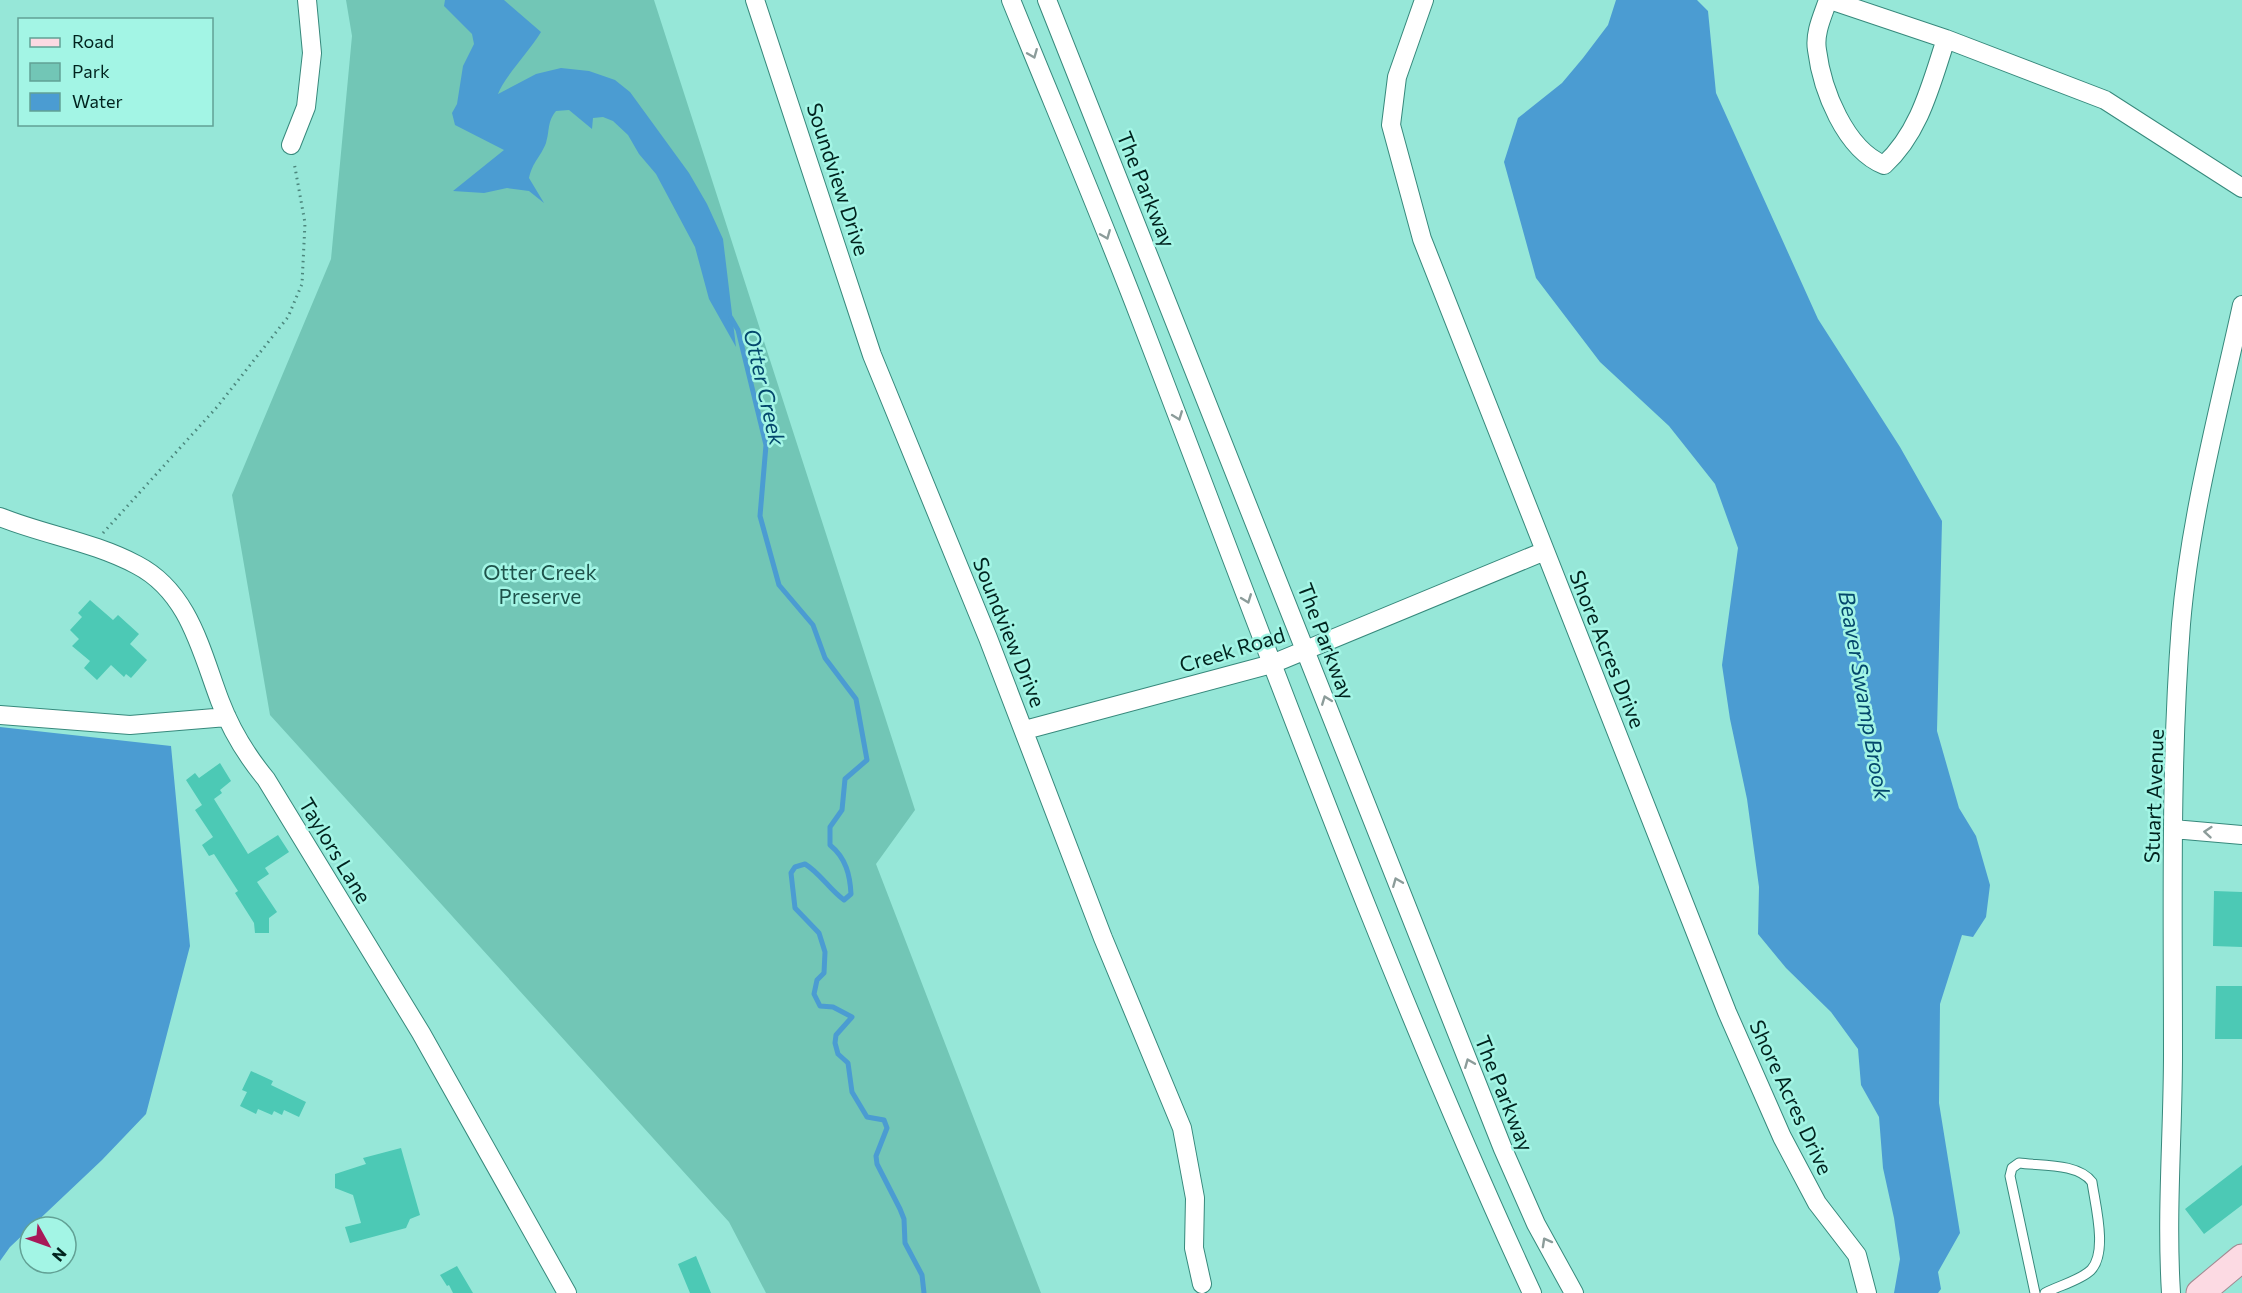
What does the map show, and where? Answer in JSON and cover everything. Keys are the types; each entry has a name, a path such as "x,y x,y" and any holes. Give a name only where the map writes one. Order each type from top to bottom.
{"main road":[{"path":"2199,1293 2231,1272 2242,1258"}],"street":[{"path":"291,145 306,107 312,53 307,0"},
{"name":"Soundview Drive","path":"755,0 872,355 1025,730 1103,938 1182,1128 1195,1198 1194,1248 1202,1284"},
{"path":"1011,0 1132,299 1370,919 1480,1182 1532,1293"},
{"name":"The Parkway","path":"1047,0 1503,1149 1536,1224 1574,1293"},
{"name":"Shore Acres Drive","path":"1424,0 1397,77 1391,125 1422,239 1727,1012 1782,1137 1817,1203 1857,1255 1867,1293"},
{"path":"1946,39 1918,120 1898,152 1884,165 1869,158 1850,138 1830,95 1816,48 1819,27 1829,0 1946,39 2105,100 2242,188"},
{"path":"1116,259 1147,248"},
{"path":"1132,299 1163,290"},
{"name":"Stuart Avenue","path":"2171,1293 2169,1258 2174,829 2181,623 2199,504 2242,305"},
{"name":"Taylors Lane","path":"0,517 35,531 91,546 140,566 171,592 194,627 227,717 247,756 266,779 421,1033 567,1293"},
{"name":"Creek Road","path":"1025,730 1272,664 1545,551"},
{"path":"0,715 130,725 227,717"},
{"path":"2174,829 2242,835"}],"lane":[{"path":"2036,1293 2010,1176 2012,1168 2019,1163 2077,1170 2086,1174 2092,1182 2100,1250 2096,1263 2090,1271 2045,1293"}],"path":[{"path":"91,546 217,407 288,317 302,284 305,223 291,145"}],"green space":[{"name":"Otter Creek Preserve","path":"346,0 654,0 915,810 876,864 1041,1293 766,1293 729,1222 270,715 232,495 331,259 352,36"}],"water":[{"path":"445,0 504,0 541,32 498,94 536,74 561,68 589,71 615,80 630,92 689,173 707,204 723,239 736,347 709,299 695,247 656,174 639,154 628,135 613,121 603,117 593,118 592,129 569,110 556,111 550,123 546,143 532,167 529,178 544,203 529,191 507,188 484,193 453,191 504,150 455,125 452,113 457,104 463,66 474,44 472,34 444,6"},
{"name":"Beaver Swamp Brook","path":"1616,0 1697,0 1708,11 1716,93 1818,319 1900,447 1942,521 1937,731 1959,808 1976,836 1990,885 1986,917 1973,937 1962,935 1940,1004 1939,1103 1960,1233 1938,1272 1941,1289 1938,1293 1894,1293 1900,1259 1894,1218 1883,1168 1879,1117 1861,1085 1858,1049 1831,1012 1786,968 1758,934 1759,887 1747,799 1730,719 1722,665 1738,548 1715,484 1669,426 1600,362 1536,278 1504,162 1518,118 1562,83 1583,58 1608,25"},
{"path":"0,727 171,746 190,946 146,1114 44,1215 18,1215 18,1239 0,1261"}],"building":[{"path":"90,600 113,620 118,615 139,634 130,644 147,660 131,678 126,674 124,677 111,665 97,680 84,668 90,661 72,646 79,639 70,630 82,617 78,613"},
{"path":"220,763 231,781 220,790 222,793 214,799 248,854 278,835 289,852 265,868 269,874 257,882 277,912 269,918 269,933 255,933 254,923 235,893 238,891 214,854 209,856 202,845 213,837 195,810 202,805 186,780 195,773 199,778"},
{"path":"2214,891 2242,892 2242,947 2213,946"},
{"path":"2216,986 2242,986 2242,1039 2215,1039"},
{"path":"251,1071 273,1081 271,1085 306,1102 299,1117 284,1110 282,1115 274,1111 272,1115 258,1109 256,1114 240,1106 247,1092 242,1090"},
{"path":"401,1148 420,1215 410,1219 406,1228 350,1243 345,1227 361,1223 353,1195 335,1188 335,1174 366,1164 363,1158"},
{"path":"2242,1165 2242,1205 2204,1234 2185,1209"},
{"path":"696,1256 711,1293 690,1293 678,1264"},
{"path":"457,1266 473,1293 453,1293 440,1275"}],"waterway":[{"name":"Otter Creek","path":"731,318 738,330 766,445 760,516 779,585 813,625 825,658 856,699 867,760 845,779 842,810 830,827 830,845 840,855 846,867 851,894 844,900 805,864 795,867 791,873 795,908 819,933 825,952 824,973 817,980 814,994 820,1006 833,1007 852,1017 836,1035 835,1043 838,1054 848,1063 852,1092 867,1117 884,1120 887,1128 876,1156 877,1164 904,1219 905,1243 922,1275 924,1293"}]}
